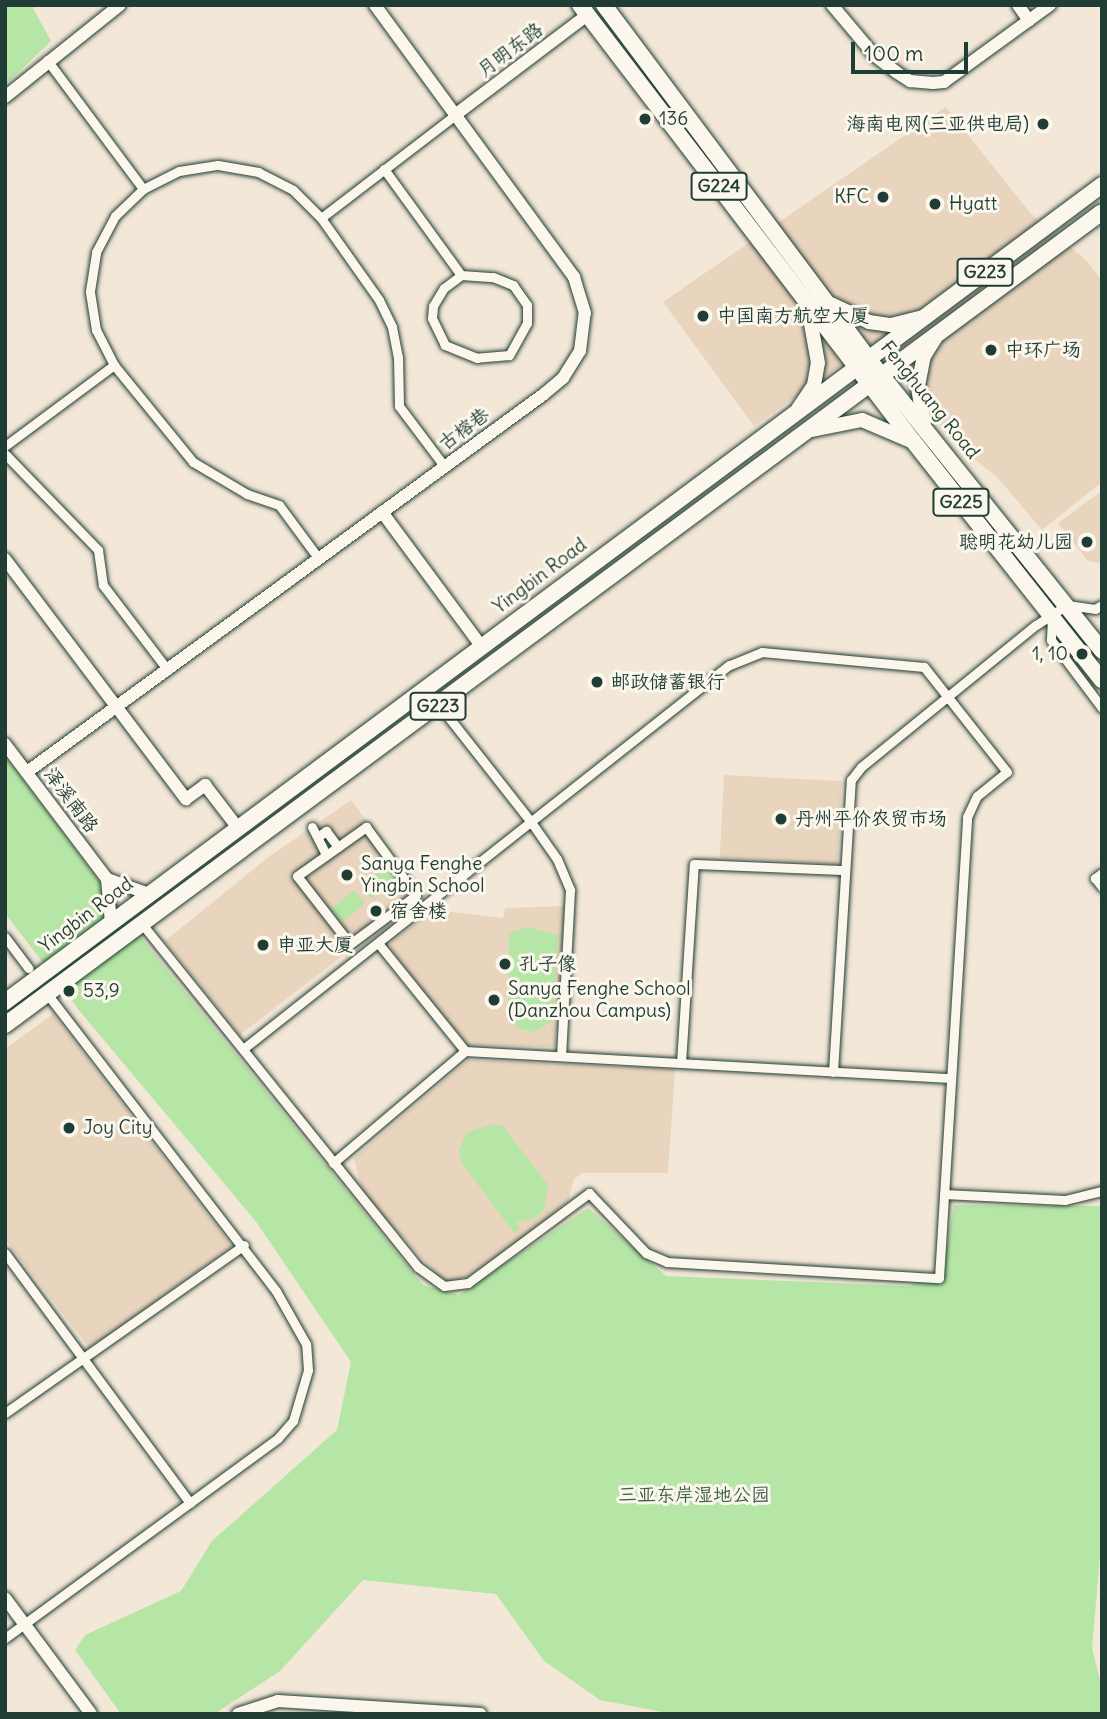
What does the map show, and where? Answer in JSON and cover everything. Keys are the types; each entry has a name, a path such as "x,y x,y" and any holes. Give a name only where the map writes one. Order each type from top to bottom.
{"highway":[{"name":"Fenghuang Road","path":"604,5 826,301 913,442 1102,680"},
{"name":"Fenghuang Road","path":"584,10 807,302 863,363"},
{"name":"Yingbin Road","path":"5,1002 1102,185"},
{"name":"Yingbin Road","path":"5,1025 1102,212"},
{"name":"Fenghuang Road","path":"876,381 926,430 1102,651"},
{"path":"460,664 460,677 470,682"},
{"path":"439,705 460,664"},
{"path":"403,705 416,722"}],"main road":[{"path":"826,301 869,322 891,325 925,317"},
{"path":"796,413 814,385 818,363 817,336 807,302"},
{"path":"926,430 918,386 924,356 937,335"},
{"path":"807,431 862,420 913,442"}],"street":[{"path":"5,97 47,60 120,5"},
{"name":"古榕巷","path":"27,772 564,378 580,351 586,322 574,277 375,5"},
{"path":"832,5 875,56 918,82 944,82 1050,5"},
{"path":"1018,5 1029,21"},
{"name":"月明东路","path":"456,115 584,10"},
{"path":"47,60 143,189"},
{"path":"321,218 456,115"},
{"path":"319,559 279,505 247,494 193,462 114,365 96,330 92,304 96,252 115,216 143,189 179,171 231,167 258,172 293,190 321,218 379,300 392,327 398,357 399,406 444,467"},
{"path":"384,169 461,275"},
{"path":"461,275 493,277 513,285 527,305 527,323 509,355 477,358 445,345 432,318 433,306 444,288 461,275"},
{"path":"5,446 114,365"},
{"path":"5,454 98,550 103,585 167,669"},
{"path":"382,512 482,647"},
{"path":"5,559 186,799 205,785 238,828"},
{"path":"833,1072 843,870 851,780 861,767 950,698 1036,625 1052,618 1068,606 1095,609 1102,605"},
{"path":"1052,618 1051,640 1102,708"},
{"path":"142,924 418,1267 444,1286 468,1283 590,1193 646,1253 667,1262 939,1278 967,817 977,796 1007,772 950,698 918,665 762,652 729,665 243,1049"},
{"path":"419,694 439,705 531,822 557,859 570,890 561,1056"},
{"name":"泽溪南路","path":"5,744 107,879"},
{"path":"312,827 319,836"},
{"path":"366,827 417,896 350,944 297,876 326,855 366,827"},
{"path":"326,855 314,840 326,831 338,847"},
{"path":"681,1063 694,864 843,870"},
{"path":"1102,873 1095,878 1102,887"},
{"path":"111,923 107,879 149,894"},
{"path":"5,937 28,968"},
{"path":"378,943 465,1051"},
{"path":"5,1638 278,1438 303,1397 308,1370 306,1344 296,1320 244,1245 47,994"},
{"path":"333,1163 465,1051 950,1078"},
{"path":"944,1194 1065,1200 1102,1191"},
{"path":"5,1413 87,1359 244,1245"},
{"path":"5,1253 87,1359 190,1503"},
{"path":"5,1598 91,1714"},
{"path":"238,1714 278,1701 481,1714"}],"shaded area":[{"path":"946,107 1031,214 1087,261 1102,281 1102,482 1042,530 998,478 950,439 906,377 874,342 754,426 663,302"},
{"name":"聪明花幼儿园","path":"1102,491 1102,564 1088,561 1058,523"},
{"path":"724,775 842,781 837,864 720,858"},
{"path":"351,800 422,894 240,1035 165,941 270,856"},
{"name":"Sanya Fenghe School (Danzhou Campus)","path":"565,906 555,1047 465,1045 390,948 392,941 434,910 503,918 505,908"},
{"path":"53,1014 232,1246 90,1349 5,1239 5,1049"},
{"path":"468,1060 675,1069 668,1173 583,1173 574,1179 568,1201 511,1248 474,1274 445,1283 363,1195 354,1158"}],"green space":[{"path":"5,5 36,5 33,8 51,41 5,85"},
{"name":"三亚东岸湿地公园","path":"5,756 151,950 423,1285 459,1295 588,1208 666,1276 910,1286 943,1270 954,1205 1102,1206 1102,1533 1092,1648 1102,1689 1102,1714 673,1714 600,1700 544,1661 496,1594 363,1580 280,1671 214,1714 121,1714 75,1650 85,1635 181,1591 212,1541 337,1430 351,1362 257,1223 78,1009 5,913"},
{"path":"387,866 397,880 371,899 361,885"},
{"path":"354,890 365,903 343,922 332,909"},
{"path":"529,927 558,935 553,1021 533,1032 518,1028 508,1018 509,933"},
{"path":"494,1124 502,1125 548,1185 544,1210 535,1218 516,1222 520,1229 514,1233 461,1162 459,1150 467,1132"}],"place":[{"name":"136","path":"645,119"},
{"name":"海南电网(三亚供电局)","path":"1043,124"},
{"name":"KFC","path":"883,197"},
{"name":"Hyatt","path":"935,204"},
{"name":"中国南方航空大厦","path":"703,316"},
{"name":"中环广场","path":"991,350"},
{"name":"聪明花幼儿园","path":"1087,542"},
{"name":"1, 10","path":"1082,654"},
{"name":"邮政储蓄银行","path":"597,682"},
{"name":"丹州平价农贸市场","path":"781,819"},
{"name":"Sanya Fenghe Yingbin School","path":"347,875"},
{"name":"宿舍楼","path":"376,911"},
{"name":"申亚大厦","path":"263,945"},
{"name":"孔子像","path":"505,964"},
{"name":"53,9","path":"69,991"},
{"name":"Sanya Fenghe School (Danzhou Campus)","path":"494,1000"},
{"name":"Joy City","path":"69,1128"}]}
